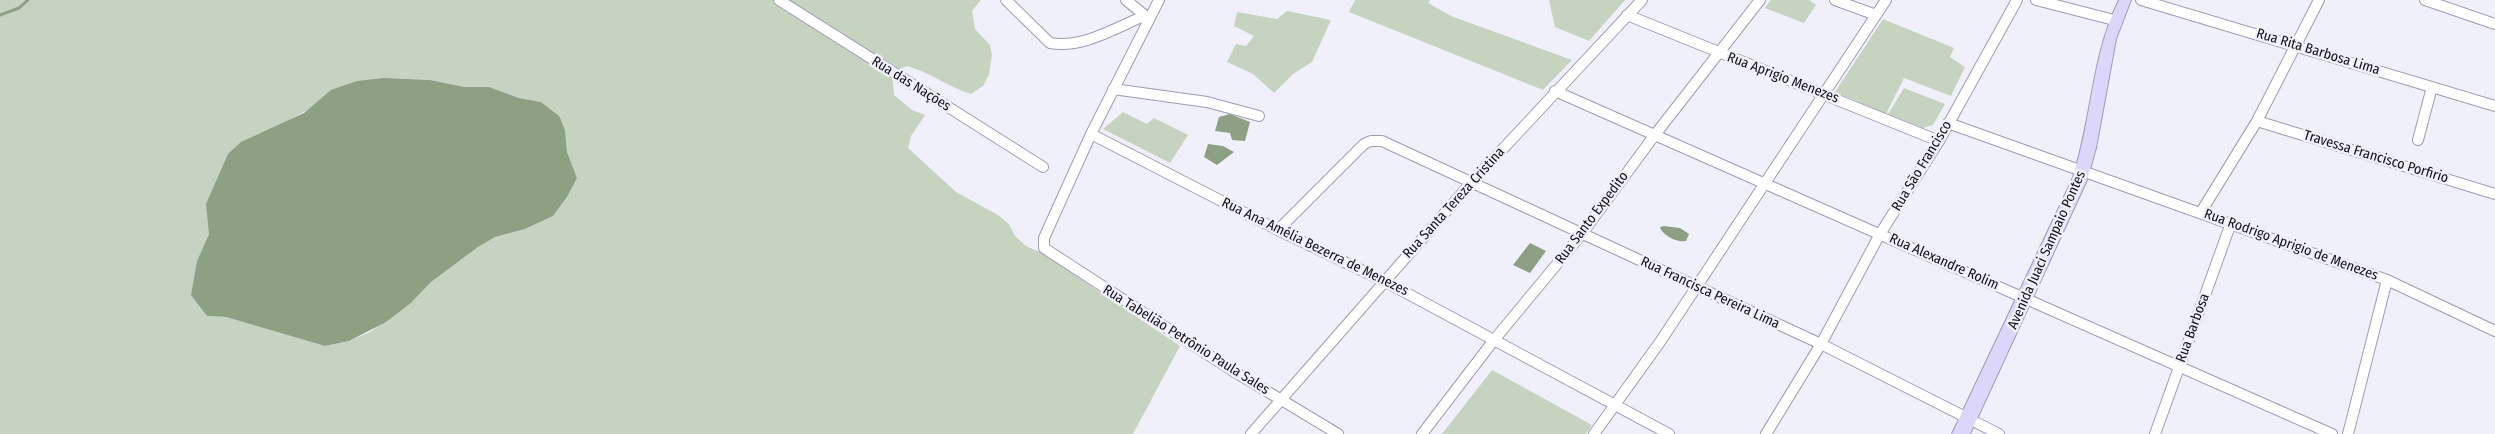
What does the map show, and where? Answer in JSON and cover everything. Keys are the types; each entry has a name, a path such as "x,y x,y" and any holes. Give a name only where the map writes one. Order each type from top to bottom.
{"main road":[{"name":"Avenida Juaci Sampaio Pontes","path":"1961,434 2083,170 2114,20 2125,0"}],"street":[{"name":"Rua das Nações","path":"779,0 1043,167"},
{"path":"1006,0 1050,43 1058,46 1075,43 1146,17"},
{"path":"1126,0 1146,17"},
{"path":"1091,134 1114,89 1146,17 1158,0"},
{"name":"Rua Santa Tereza Cristina","path":"1251,434 1472,182 1642,0"},
{"name":"Rua Santo Expedito","path":"1422,434 1494,340 1581,235 1654,136 1691,91 1760,0"},
{"path":"1835,0 1876,16"},
{"path":"1594,434 1698,286 1886,0"},
{"name":"Rua São Francisco","path":"1766,434 1821,344 1880,234 1913,185 1939,141 2017,0"},
{"path":"2036,0 2114,20"},
{"name":"Rua Rita Barbosa Lima","path":"2141,0 2495,106"},
{"path":"2201,212 2256,121 2319,0"},
{"path":"2425,0 2495,24"},
{"name":"Rua Aprigio Menezes","path":"1627,15 1939,141"},
{"path":"2418,140 2432,87"},
{"path":"1114,89 1191,100 1260,116"},
{"name":"Rua Alexandre Rolim","path":"1555,91 2332,434"},
{"name":"Travessa Francisco Porfirio","path":"2256,121 2495,194"},
{"name":"Rua Rodrigo Aprigio de Menezes","path":"1948,123 2201,212 2386,280 2495,331"},
{"name":"Rua Ana Amélia Bezerra de Menezes","path":"1091,134 1278,230 1384,281 1668,434"},
{"name":"Rua Tabelião Petrônio Paula Sales","path":"1091,134 1044,238 1044,248 1230,369 1338,434"},
{"name":"Rua Francisca Pereira Lima","path":"1278,230 1367,142 1382,142 1821,344 1999,434"},
{"name":"Rua Barbosa","path":"2155,434 2231,223"},
{"path":"2348,434 2386,280"}],"shaded area":[{"path":"0,0 981,0 972,11 975,29 990,45 992,55 989,75 983,86 971,94 907,66 892,73 894,95 912,110 925,115 911,136 908,148 956,192 998,215 1009,224 1015,236 1026,246 1042,253 1180,346 1133,434 0,434","holes":["384,78 430,80 465,87 489,87 519,98 541,102 561,120 565,130 567,152 577,178 567,197 553,216 525,229 495,237 478,247 431,282 411,303 370,332 349,341 325,346 226,317 207,316 197,261 209,234 278,126 313,107"]},
{"path":"1355,0 1430,0 1428,3 1451,16 1572,60 1543,90 1349,12"},
{"path":"1549,0 1625,0 1589,41 1555,27"},
{"path":"1771,0 1809,0 1816,5 1804,23 1765,8"},
{"path":"1287,11 1331,20 1312,62 1293,74 1274,93 1253,74 1227,62 1236,44 1246,46 1254,36 1234,26 1237,12 1277,19"},
{"path":"1883,19 1954,48 1950,57 1965,67 1951,96 1904,78 1886,114 1835,92"},
{"path":"384,78 430,80 465,87 489,87 519,98 541,102 559,116 565,130 567,152 577,178 567,197 553,216 525,229 495,237 478,247 431,282 411,303 386,322 349,341 325,346 226,317 207,316 191,295 197,261 209,234 206,204 228,154 241,142 304,113 331,90 357,81"},
{"path":"1904,88 1945,104 1933,125 1923,128 1888,114"},
{"path":"1123,112 1147,124 1154,118 1188,135 1170,163 1103,129"},
{"path":"1230,114 1250,122 1245,141 1232,140 1230,133 1215,131 1219,117"},
{"path":"1208,144 1223,146 1234,152 1217,165 1204,157"},
{"path":"1660,227 1680,228 1689,234 1686,241 1674,240 1661,230"},
{"path":"1530,243 1546,251 1530,273 1513,265"},
{"path":"1492,370 1592,425 1586,434 1442,434"}],"waterway":[{"path":"0,15 19,8 28,0"}]}
